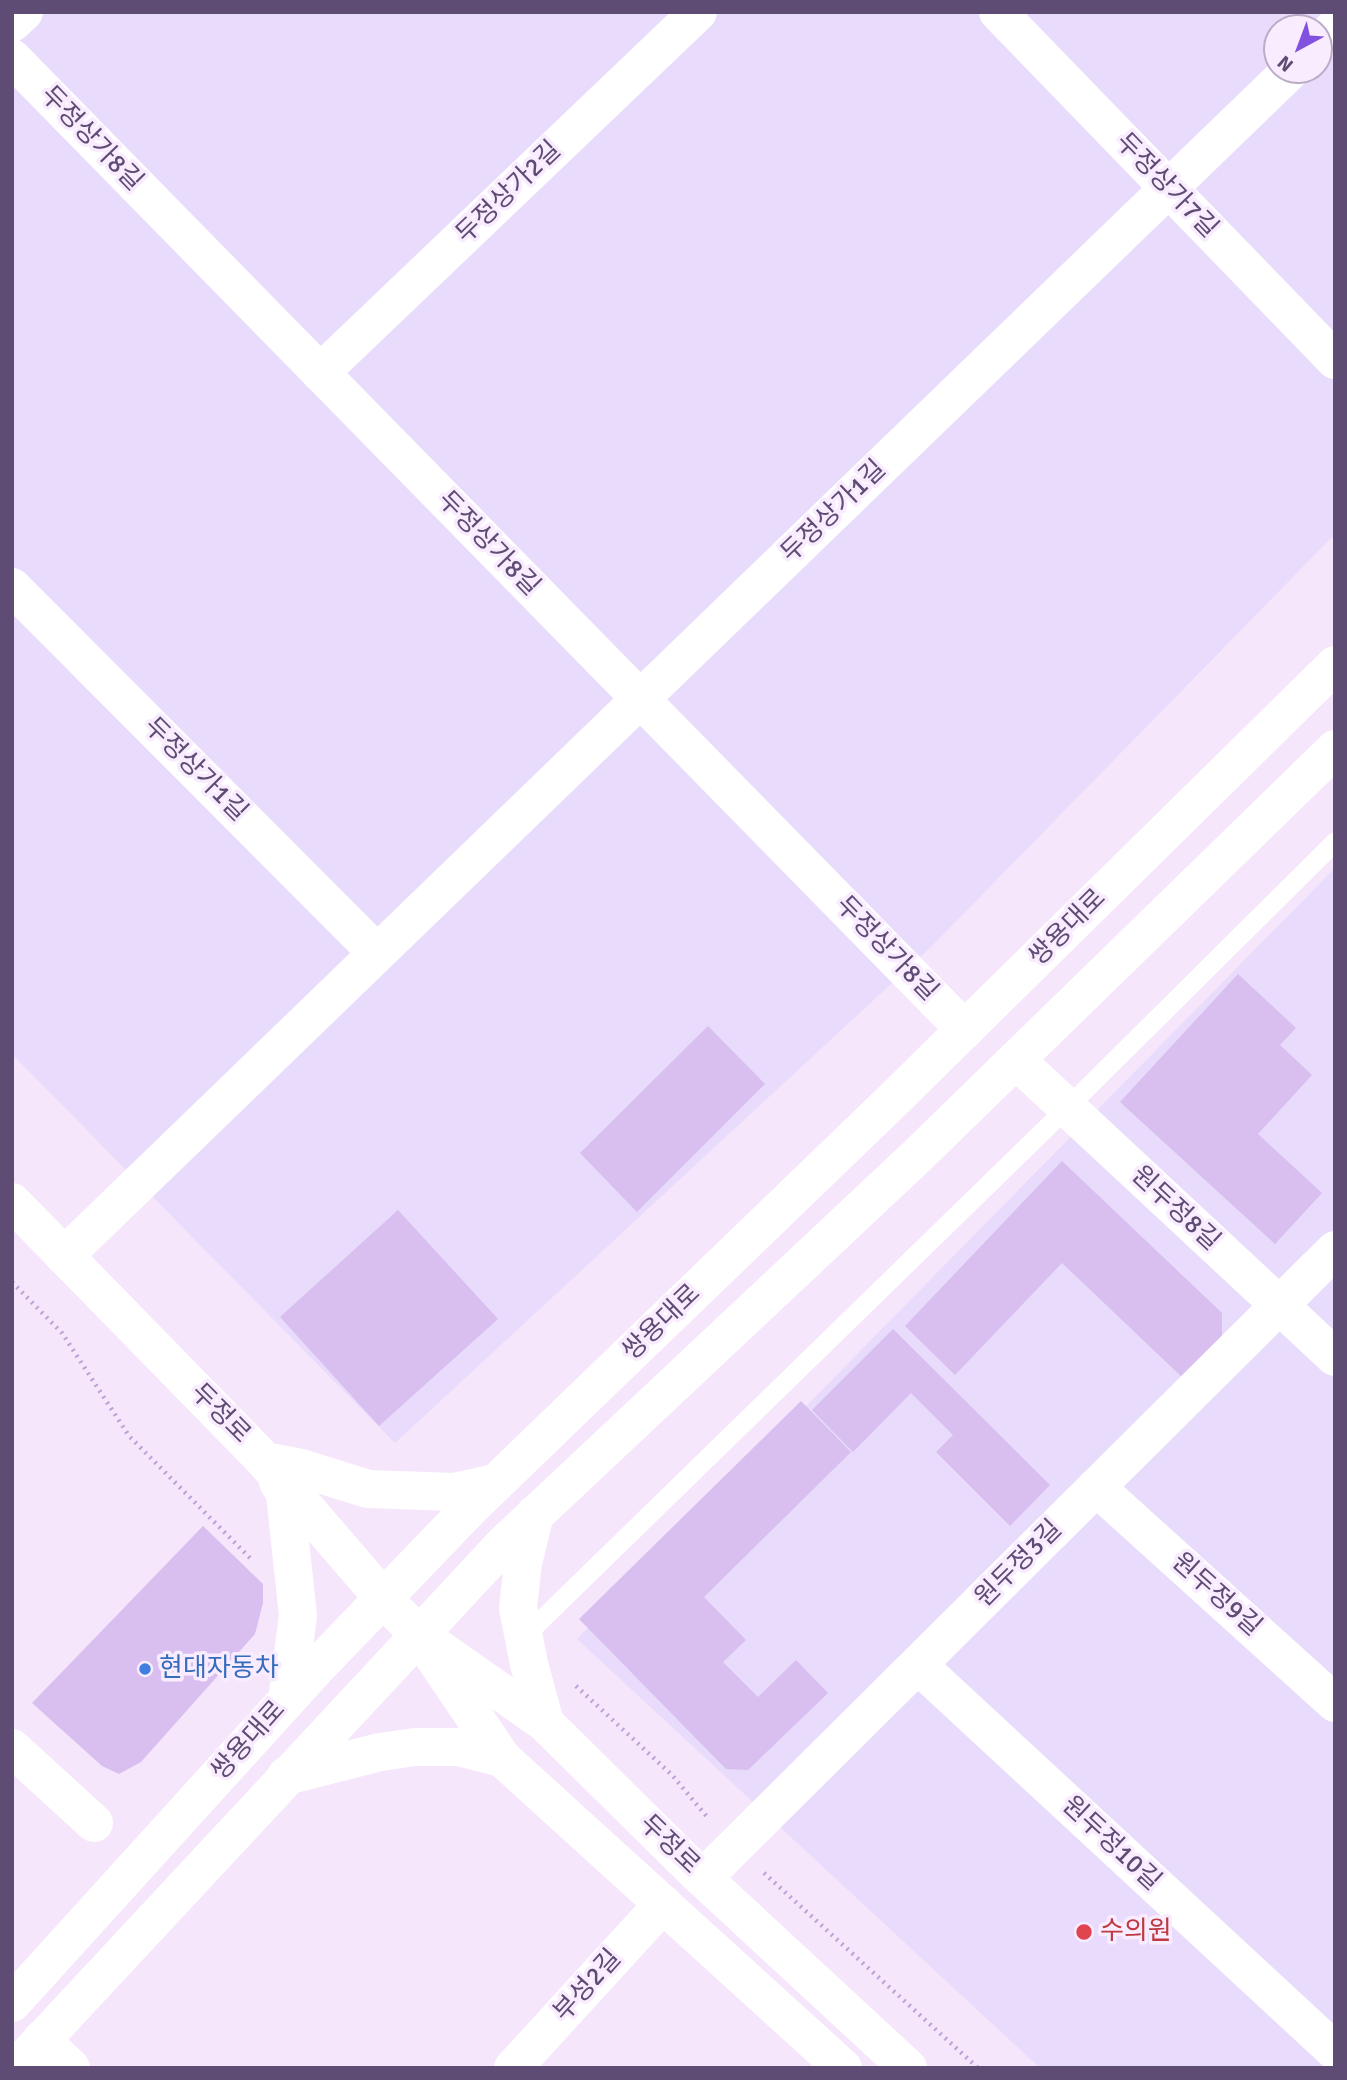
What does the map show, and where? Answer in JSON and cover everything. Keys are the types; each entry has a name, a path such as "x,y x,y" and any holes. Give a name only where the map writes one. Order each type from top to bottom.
{"street":[{"path":"12,23 24,12"},
{"name":"두정상가2길","path":"320,373 698,12"},
{"name":"두정상가7길","path":"998,12 1335,360"},
{"name":"두정상가8길","path":"12,58 965,1030"},
{"name":"두정상가1길","path":"64,1256 1277,84"},
{"name":"두정상가1길","path":"12,587 377,953"},
{"name":"쌍용대로","path":"12,2003 287,1700 495,1483 965,1030 1335,665"},
{"name":"쌍용대로","path":"16,2068 286,1776 535,1514 1016,1060 1335,749"},
{"name":"원두정8길","path":"1016,1060 1335,1357"},
{"name":"두정로","path":"12,1202 265,1461 383,1598 419,1635 502,1758 843,2068"},
{"name":"원두정3길","path":"703,1878 1335,1250"},
{"path":"265,1461 301,1468 368,1489 454,1492 495,1483"},
{"path":"265,1461 285,1494 298,1606 287,1700"},
{"name":"원두정9길","path":"1096,1487 1335,1703"},
{"path":"535,1514 523,1563 519,1608 545,1723"},
{"name":"두정로","path":"419,1635 545,1723 703,1878 908,2068"},
{"name":"원두정10길","path":"918,1665 1335,2051"},
{"path":"286,1776 380,1752 415,1747 459,1747 502,1758"},
{"path":"12,1748 94,1823"},
{"name":"부성2길","path":"513,2068 663,1904"},
{"path":"41,2040 71,2068"}],"lane":[{"path":"524,1636 1067,1108 1335,842"}],"path":[{"path":"12,1282 62,1333 129,1436 298,1606"}],"shaded area":[{"path":"12,12 1335,12 1335,534 932,946 395,1443 12,1054"},
{"path":"1335,868 1335,2068 1040,2068 577,1639"}],"building":[{"path":"1238,974 1296,1028 1280,1045 1312,1075 1258,1134 1322,1193 1275,1244 1120,1102"},
{"path":"708,1026 765,1084 637,1212 580,1153"},
{"path":"1062,1161 1222,1313 1222,1339 1184,1379 1062,1263 955,1375 905,1326"},
{"path":"398,1210 498,1319 379,1426 280,1317"},
{"path":"893,1329 1050,1485 1010,1526 936,1452 953,1435 911,1393 853,1452 812,1410"},
{"path":"801,1401 851,1452 704,1597 746,1640 723,1662 758,1697 796,1660 828,1693 748,1770 726,1769 579,1619"},
{"name":"현대자동차","path":"203,1526 263,1584 263,1603 255,1634 141,1762 119,1774 102,1766 32,1703"}],"place":[{"name":"현대자동차","path":"145,1669"},
{"name":"수의원","path":"1084,1932"}]}
